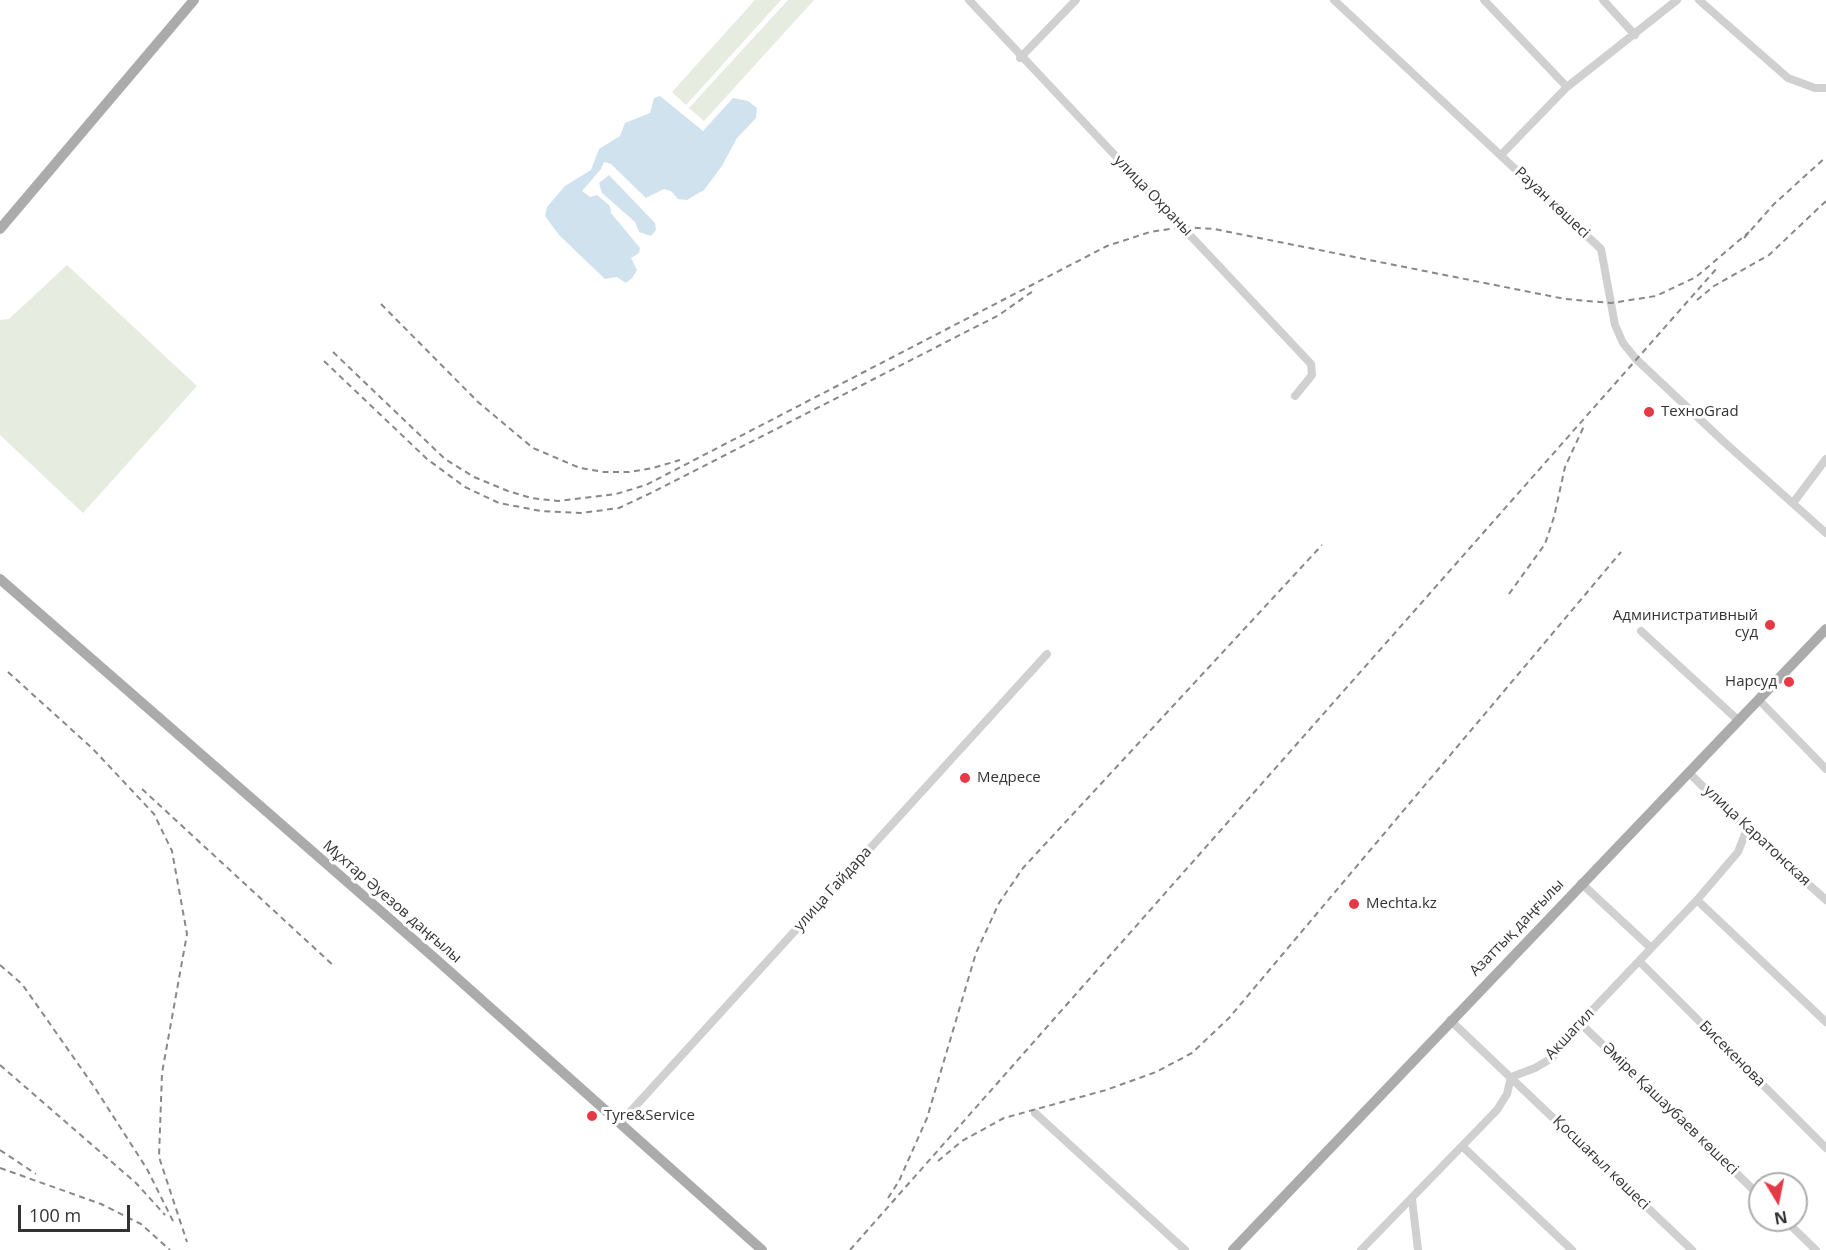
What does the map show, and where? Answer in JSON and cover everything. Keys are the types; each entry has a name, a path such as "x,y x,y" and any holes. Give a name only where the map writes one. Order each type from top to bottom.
{"main road":[{"path":"0,229 194,0"},
{"name":"Мұхтар Әуезов даңғылы","path":"0,579 762,1250"},
{"name":"Азаттық даңғылы","path":"1233,1250 1450,1020 1826,629"}],"street":[{"name":"улица Охраны","path":"969,0 1020,58 1311,364 1312,375 1294,396"},
{"path":"1020,58 1076,0"},
{"name":"Рауан көшесі","path":"1334,0 1601,249 1615,325 1623,343 1636,359 1826,533"},
{"path":"1484,0 1567,87"},
{"path":"1603,0 1635,35"},
{"path":"1501,155 1567,87 1677,0"},
{"path":"1699,0 1788,78 1815,88 1826,88"},
{"path":"1793,502 1826,459"},
{"path":"1641,631 1739,721"},
{"name":"улица Гайдара","path":"620,1123 1047,654"},
{"path":"1759,700 1826,769"},
{"name":"улица Каратонская","path":"1688,772 1826,900"},
{"name":"Акшагил","path":"1510,1077 1535,1068 1552,1058 1580,1023 1697,900 1738,852 1747,829"},
{"path":"1581,883 1651,948"},
{"path":"1697,900 1826,1022"},
{"name":"Бисекенова","path":"1639,961 1826,1148"},
{"name":"Қосшағыл көшесі","path":"1450,1020 1692,1250"},
{"name":"Әміре Қашаубаев көшесі","path":"1580,1023 1748,1184"},
{"path":"1361,1250 1497,1110 1508,1094 1510,1077"},
{"path":"1035,1113 1185,1250"},
{"path":"1463,1147 1572,1250"},
{"path":"1412,1199 1418,1250"},
{"path":"1797,1232 1816,1250"}],"shaded area":[{"path":"755,0 781,0 686,105 672,92"},
{"path":"788,0 814,0 704,121 689,108"},
{"path":"67,265 197,386 83,513 0,435 0,320 9,319"}],"water":[{"path":"660,96 703,131 733,98 748,101 757,108 756,118 737,138 722,166 704,190 687,200 678,199 671,191 664,189 646,198 611,164 604,162 601,169 582,191 590,197 597,195 610,206 611,213 640,248 639,253 631,258 637,270 632,278 626,283 617,277 605,279 559,235 545,216 547,207 565,186 591,170 599,149 620,136 625,123 650,113 654,98"},
{"path":"609,175 655,223 656,230 651,236 639,232 635,222 602,193 599,183"}],"railway":[{"path":"1744,238 1774,204 1826,157"},
{"path":"1697,300 1714,286 1769,255 1826,201"},
{"path":"333,352 445,459 474,477 508,491 531,498 558,501 616,494 646,485 1107,246 1150,232 1183,227 1214,229 1565,299 1611,303 1656,296 1696,277 1749,232"},
{"path":"850,1250 1718,267"},
{"path":"324,361 427,459 465,487 499,503 541,511 581,513 619,508 653,492 999,315 1033,291"},
{"path":"381,304 478,402 533,448 580,468 604,472 629,472 680,460"},
{"path":"1509,594 1545,544 1554,517 1565,467 1584,426"},
{"path":"888,1198 899,1181 927,1118 976,953 999,903 1023,868 1322,545"},
{"path":"938,1161 962,1141 1004,1118 1106,1090 1156,1072 1192,1053 1229,1018 1621,552"},
{"path":"8,672 93,749 154,814 172,851 187,934 162,1073 159,1157 187,1242"},
{"path":"142,789 335,967"},
{"path":"0,965 22,984 95,1088 147,1169 174,1223"},
{"path":"0,1065 136,1183 165,1215"},
{"path":"0,1150 36,1174"},
{"path":"0,1168 101,1204 141,1224 170,1250"}],"place":[{"name":"ТехноGrad","path":"1649,412"},
{"name":"Административный суд","path":"1770,625"},
{"name":"Нарсуд","path":"1789,682"},
{"name":"Медресе","path":"965,778"},
{"name":"Mechta.kz","path":"1354,904"},
{"name":"Tyre&Service","path":"592,1116"}]}
